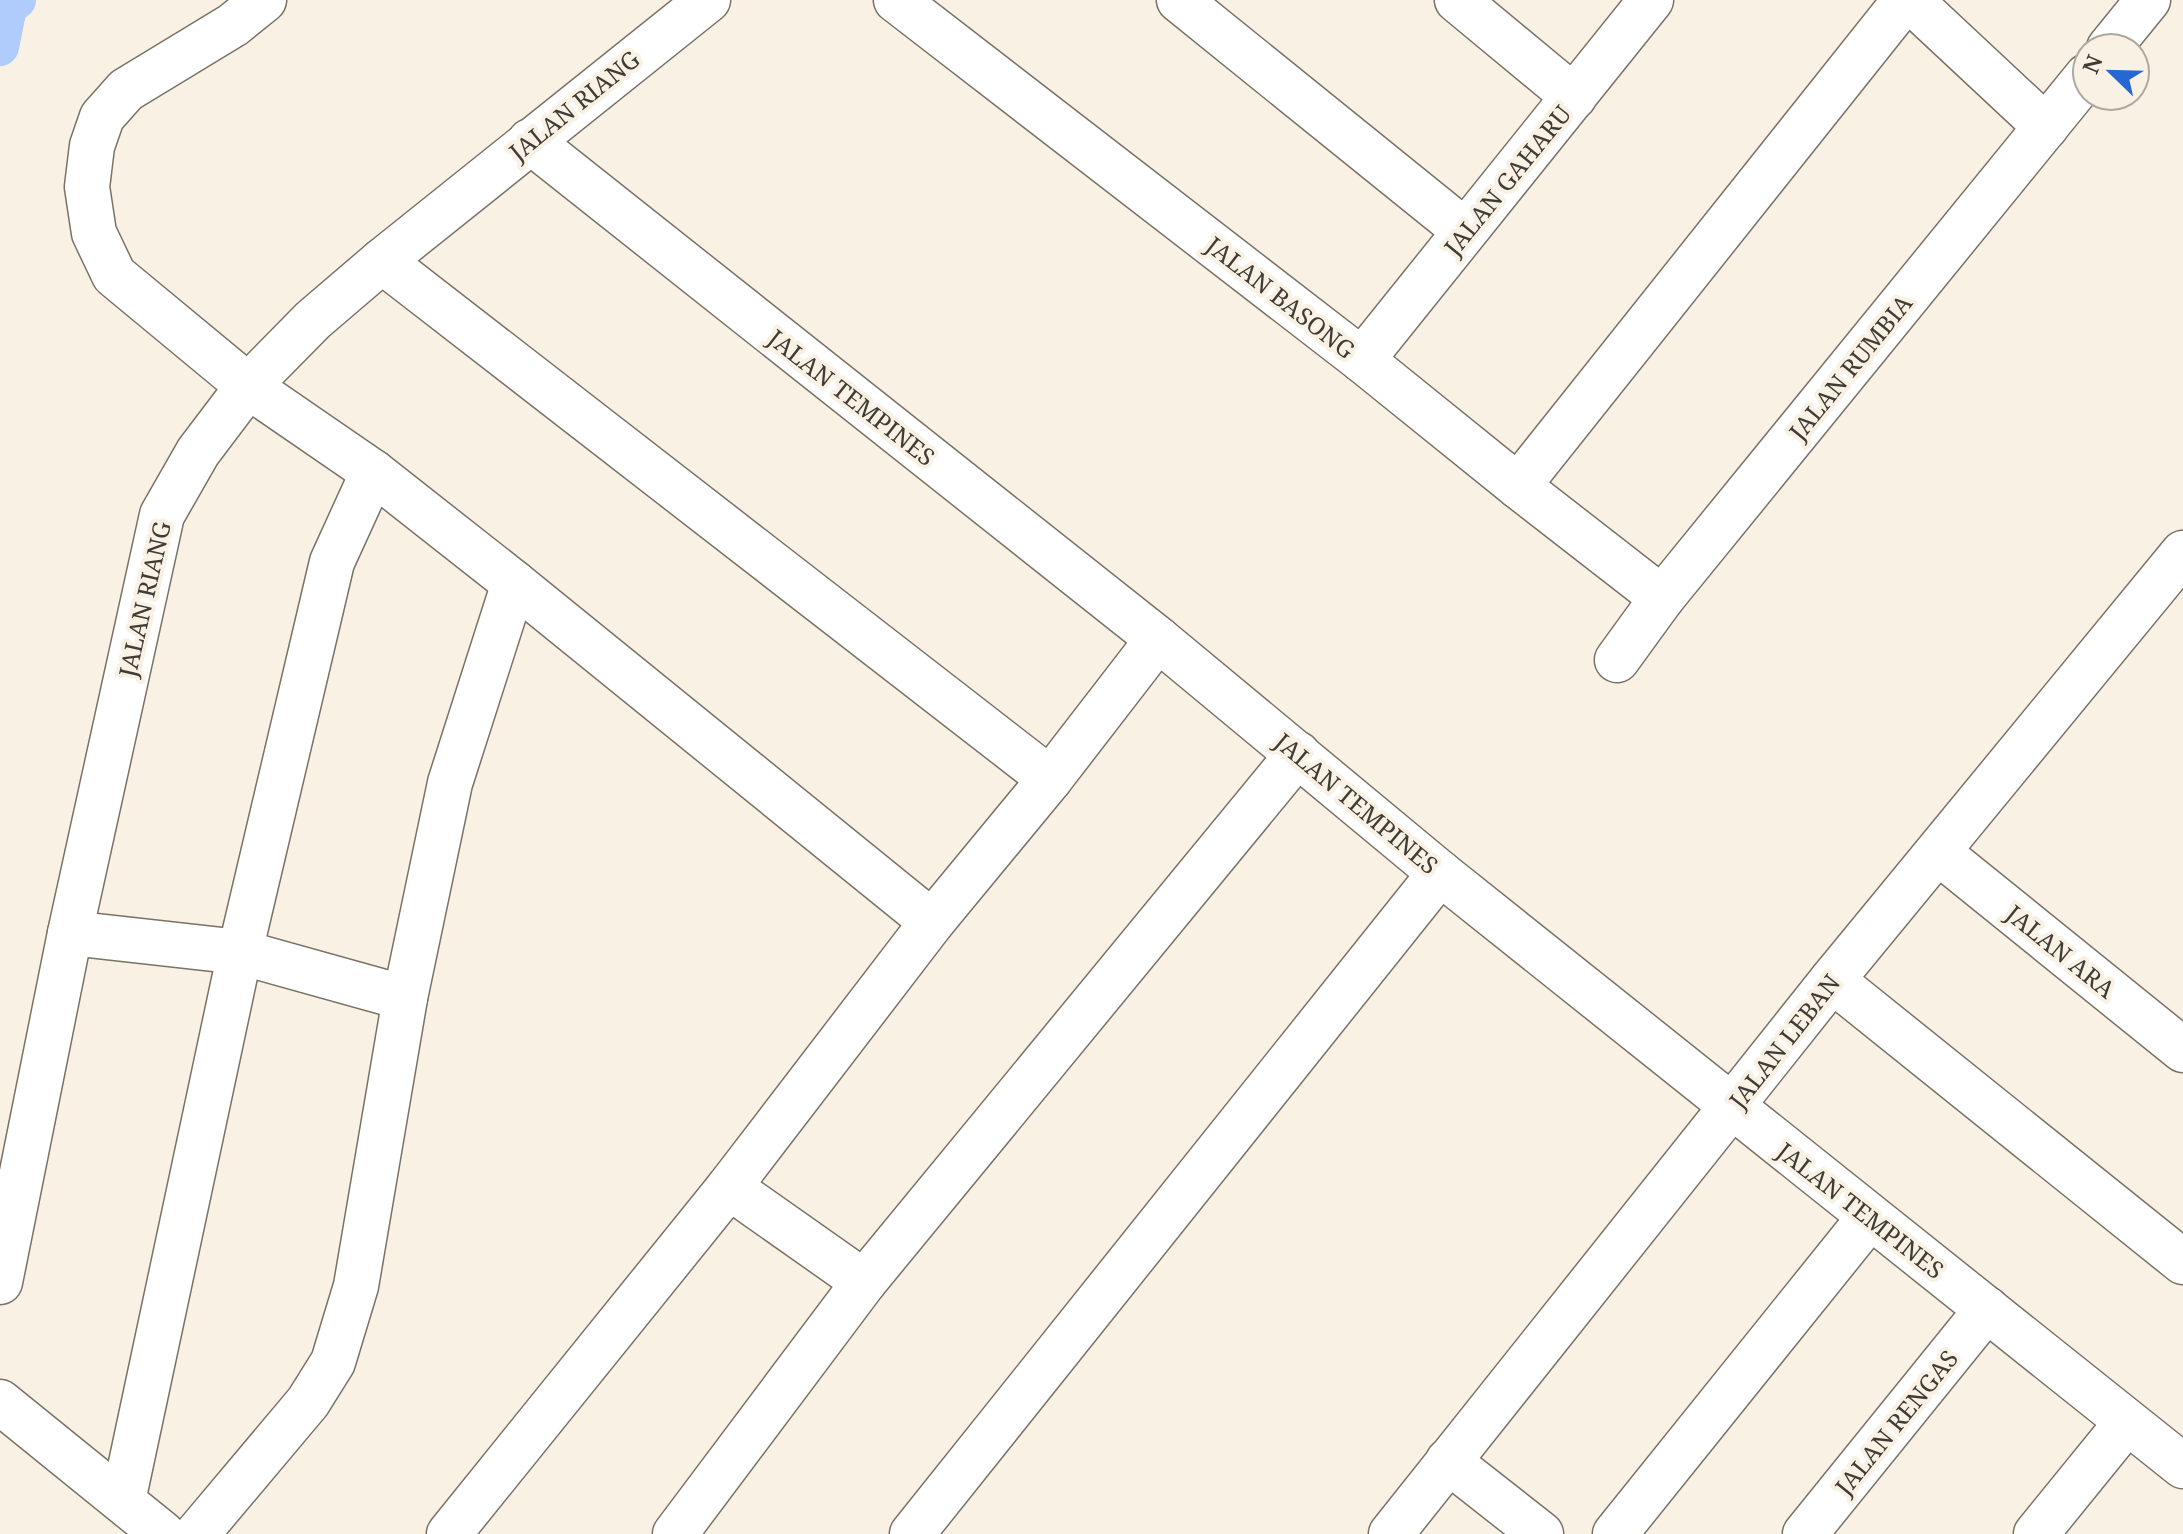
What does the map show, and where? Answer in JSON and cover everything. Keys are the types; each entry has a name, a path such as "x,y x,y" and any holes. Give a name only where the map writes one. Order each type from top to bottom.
{"street":[{"path":"264,0 233,25 126,90 102,117 92,146 87,187 94,233 114,275 248,386 373,472 514,583 932,922"},
{"name":"JALAN BASONG","path":"896,0 1362,360 1662,598"},
{"path":"1179,0 1465,231"},
{"path":"1457,0 1574,97"},
{"name":"JALAN GAHARU","path":"1362,360 1651,0"},
{"path":"1518,486 1908,0 2046,127"},
{"path":"2122,32 2148,0"},
{"name":"JALAN RIANG","path":"0,1282 70,933 162,515 198,452 248,386 313,320 530,141 689,4"},
{"name":"JALAN RUMBIA","path":"1617,660 1662,598 2071,96"},
{"name":"JALAN TEMPINES","path":"530,141 1158,639 1440,873 2183,1466"},
{"path":"382,261 1050,779"},
{"path":"123,1501 240,952 332,562 373,472"},
{"name":"JALAN LEBAN","path":"1391,1534 1832,980 2183,553"},
{"path":"197,1534 308,1402 333,1362 356,1286 405,998 450,783 514,583"},
{"path":"449,1534 729,1187 932,922 1050,779 1158,639"},
{"path":"675,1534 864,1282 1298,754"},
{"name":"JALAN ARA","path":"1938,852 2183,1050"},
{"path":"912,1534 1440,873"},
{"path":"70,933 240,952 405,998"},
{"path":"1832,980 2183,1262"},
{"path":"729,1187 864,1282"},
{"path":"1615,1534 1869,1218"},
{"name":"JALAN RENGAS","path":"1805,1534 1987,1309"},
{"path":"0,1402 163,1534"},
{"path":"2036,1534 2127,1422"},
{"path":"1448,1461 1541,1534"}],"waterway":[{"path":"0,47 8,7 17,0"}]}
